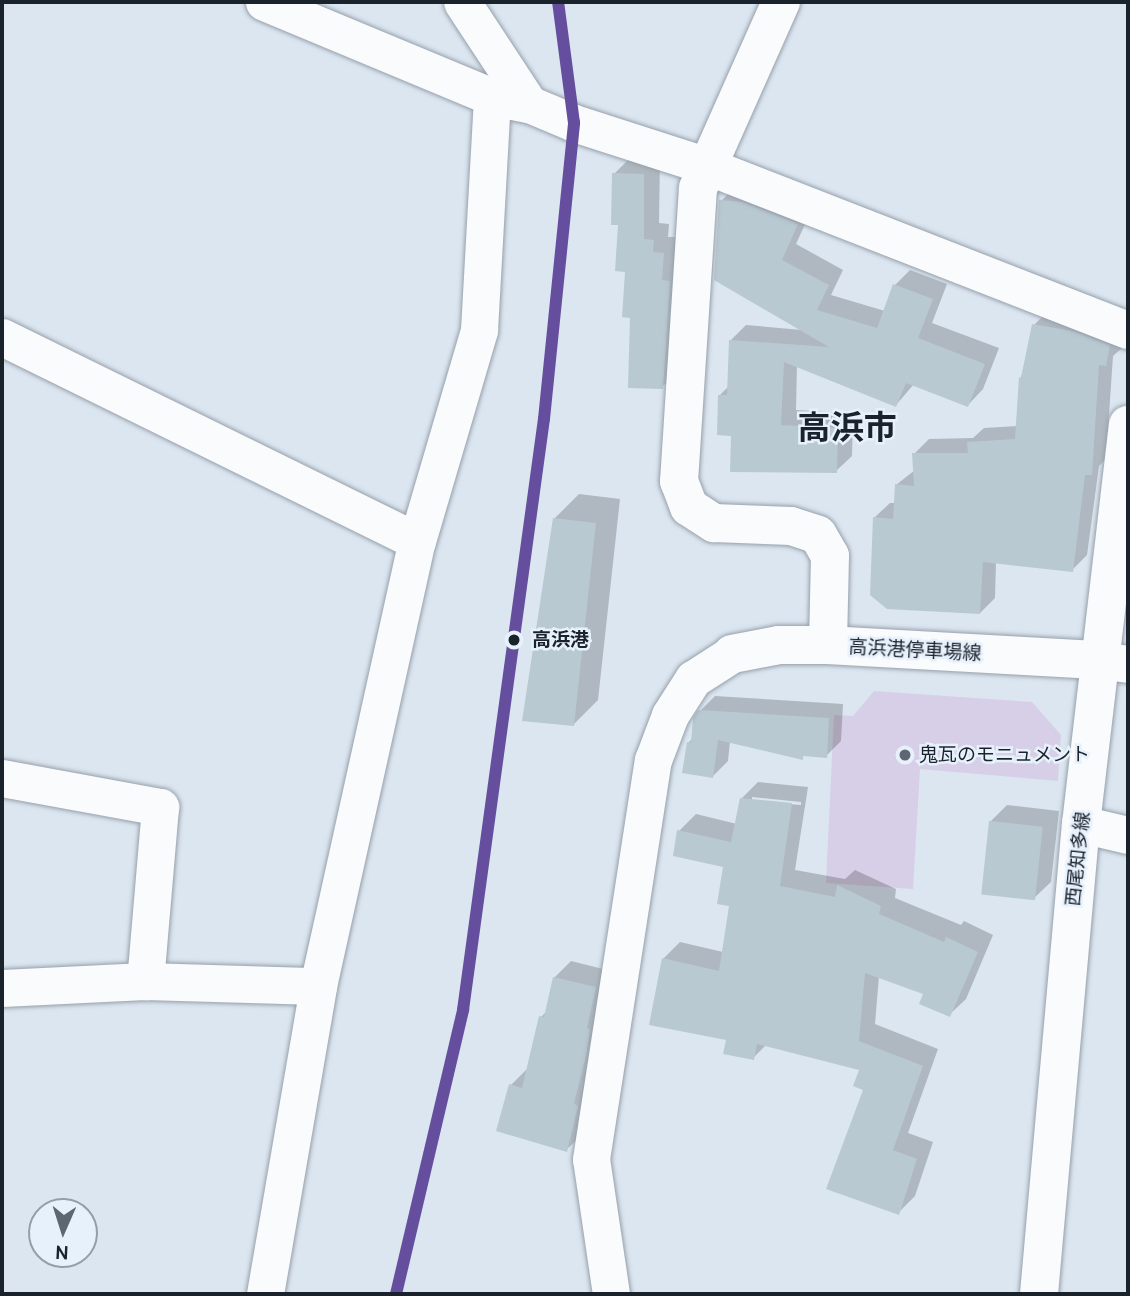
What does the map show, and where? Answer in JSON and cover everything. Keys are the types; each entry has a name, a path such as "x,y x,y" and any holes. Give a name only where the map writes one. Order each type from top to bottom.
{"main road":[{"path":"782,2 698,188 680,481 689,507 714,523 792,526 818,535 830,556 828,645"},
{"name":"西尾知多線","path":"1039,1294 1081,824 1114,662 1127,443"},
{"name":"高浜港停車場線","path":"732,654 779,645 828,645 1114,662"}],"street":[{"path":"264,2 492,97 529,104 574,123 707,166 1128,330"},
{"path":"462,2 529,104"},
{"path":"265,1294 318,986 417,541 478,330 492,97"},
{"path":"2,337 417,541"},
{"path":"611,1294 591,1159 653,760 670,715 693,679 732,654"},
{"path":"2,778 160,807 145,981"},
{"path":"1081,824 1128,835"},
{"path":"2,988 145,981 318,986"}],"shaded area":[{"path":"874,691 1032,702 1061,735 1058,781 920,769 913,889 826,883 834,715 853,716"}],"building":[{"path":"612,173 644,174 644,239 654,240 653,252 664,253 662,280 670,281 663,389 628,388 630,318 622,317 625,272 615,271 618,225 611,225"},
{"path":"719,200 743,202 798,224 782,260 829,285 817,310 877,328 893,284 933,299 918,338 985,364 968,407 906,383 896,407 784,362 781,425 838,428 837,473 730,472 731,436 717,435 718,395 727,395 729,340 829,347 714,280"},
{"path":"1032,324 1073,331 1110,345 1106,366 1099,365 1092,475 1085,475 1073,572 983,562 980,614 887,609 870,595 873,517 893,519 895,484 914,486 912,453 968,453 967,442 1015,439 1019,377 1021,378"},
{"path":"553,518 596,523 574,726 522,721"},
{"path":"698,710 829,718 827,758 803,756 803,760 718,740 713,778 682,773 687,742 691,743 693,718"},
{"path":"740,798 792,803 780,886 835,897 837,885 881,906 879,914 944,942 946,937 978,952 950,1017 919,1004 923,994 865,973 859,1041 923,1066 893,1150 917,1159 899,1215 826,1189 863,1090 853,1086 859,1070 757,1044 754,1060 723,1054 726,1040 649,1025 662,958 719,971 729,906 717,904 723,867 673,856 677,830 731,842"},
{"path":"989,821 1043,827 1035,900 981,895"},
{"path":"553,977 596,987 587,1028 590,1029 586,1056 574,1103 578,1106 567,1152 496,1131 509,1084 522,1088 539,1016 544,1017"}],"transit line":[{"path":"396,1294 463,1010 544,419 574,123 558,2"}],"place":[{"name":"高浜港","path":"514,640"},
{"name":"鬼瓦のモニュメント","path":"905,755"}],"district":[{"name":"高浜市","path":"847,428"}]}
